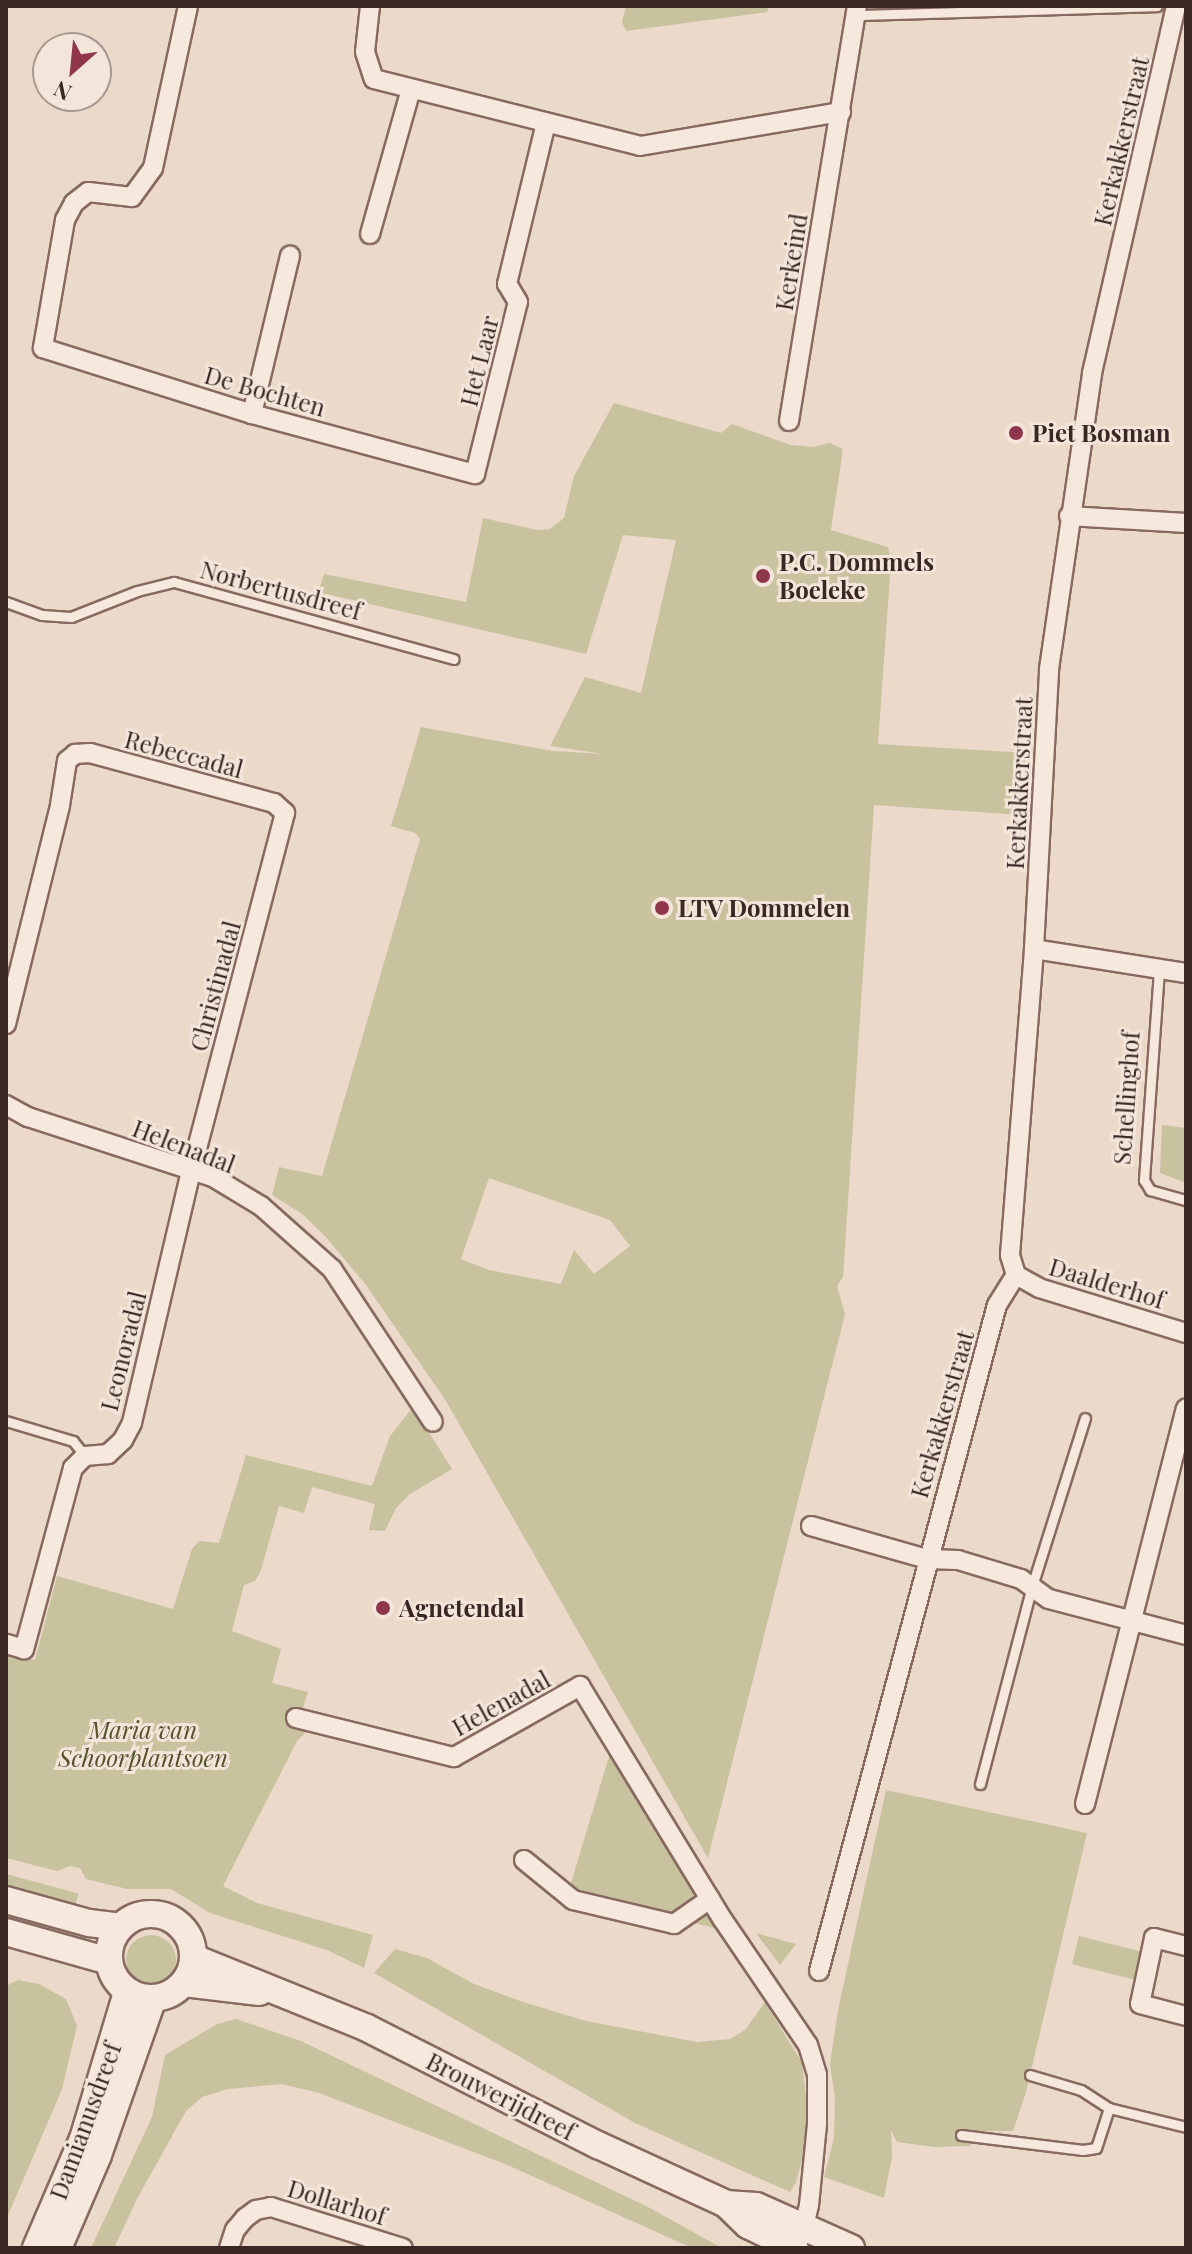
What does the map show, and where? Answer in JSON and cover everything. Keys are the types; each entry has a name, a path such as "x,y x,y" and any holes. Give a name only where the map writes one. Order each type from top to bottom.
{"street":[{"name":"De Bochten","path":"188,6 153,168 132,197 88,192 74,203 65,220 43,348 252,414 475,474"},
{"path":"370,6 365,52 368,70 374,79 640,146 841,112"},
{"name":"Kerkakkerstraat","path":"819,1971 997,1305 1016,1275 1010,1255 1034,949 1049,669 1092,373 1176,6"},
{"name":"Kerkeind","path":"789,421 857,11"},
{"path":"370,234 411,89"},
{"name":"Het Laar","path":"475,474 518,302 507,284 546,123"},
{"path":"252,414 290,256"},
{"path":"1069,516 1186,523"},
{"name":"Rebeccadal","path":"6,1024 60,805 67,761 75,754 90,753 274,803 285,813"},
{"name":"Christinadal","path":"191,1171 285,813"},
{"path":"1034,949 1186,973"},
{"name":"Helenadal","path":"6,1105 28,1117 213,1177 261,1206 332,1269 433,1422"},
{"name":"Leonoradal","path":"85,1456 108,1454 123,1440 132,1423 191,1171"},
{"name":"Daalderhof","path":"1016,1275 1039,1288 1186,1333"},
{"path":"1085,1804 1186,1409"},
{"path":"15,1647 73,1468 85,1456"},
{"path":"811,1526 927,1559 958,1560 1032,1586 1049,1599 1186,1635"},
{"name":"Helenadal","path":"296,1718 454,1757 580,1686 710,1899 808,2045 817,2075 817,2124 800,2241"},
{"path":"524,1860 573,1900 674,1924 710,1899"},
{"path":"6,1900 89,1923 120,1927"},
{"path":"142,1915 167,1917 187,1933 194,1958 184,1983 165,1997 153,1998 127,1992 118,1983 109,1961 109,1948 120,1927 142,1915"},
{"path":"6,1932 109,1961"},
{"path":"1186,1946 1154,1938 1140,2004 1186,2016"},
{"name":"Brouwerijdreef","path":"194,1958 367,2028 598,2145 726,2204 756,2206 800,2241 851,2248"},
{"name":"Brouwerijdreef","path":"184,1983 236,1991 274,1992"},
{"name":"Damianusdreef","path":"36,2248 83,2139 127,1992"},
{"name":"Damianusdreef","path":"58,2248 98,2155 153,1998"},
{"name":"Dollarhof","path":"229,2248 235,2230 245,2218 256,2210 271,2207 403,2248"}],"lane":[{"path":"857,11 1157,6"},
{"name":"Norbertusdreef","path":"6,602 42,615 71,617 137,591 174,582 454,659"},
{"name":"Schellinghof","path":"1159,970 1144,1180 1150,1190 1186,1200"},
{"path":"980,1784 1032,1586 1085,1418"},
{"path":"6,1421 73,1441 85,1456"},
{"path":"1030,2075 1081,2090 1109,2108 1186,2127"},
{"path":"961,2135 1083,2150 1096,2148 1109,2108"}],"green space":[{"path":"626,6 769,6 767,12 626,31 622,22"},
{"path":"614,403 721,433 732,424 791,445 813,447 830,443 843,449 831,530 888,547 891,562 878,744 1028,753 1023,815 874,805 843,1277 837,1286 845,1314 708,1858 446,1401 366,1285 325,1236 301,1213 272,1195 279,1167 322,1176 420,839 415,833 391,826 421,727 553,751 604,754 550,746 585,677 641,693 676,540 623,535 586,654 318,592 324,574 466,602 483,518 537,530 550,529 564,518 574,476","holes":["489,1178 610,1220 630,1246 594,1274 574,1250 561,1284 489,1270 461,1259"]},
{"path":"1162,1125 1186,1128 1186,1183 1160,1173"},
{"name":"Maria van Schoorplantsoen","path":"413,1407 452,1469 410,1494 396,1508 385,1531 369,1530 375,1504 312,1487 304,1513 279,1506 261,1570 255,1581 244,1585 232,1631 281,1649 272,1683 308,1692 302,1711 313,1715 308,1730 297,1741 223,1886 257,1903 373,1935 364,1968 327,1950 210,1913 171,1889 127,1889 86,1879 80,1868 70,1866 57,1871 6,1858 6,1653 35,1660 57,1576 173,1609 192,1549 199,1541 219,1543 246,1455 372,1486 390,1436"},
{"path":"611,1750 719,1929 568,1893"},
{"path":"886,1790 1087,1833 1026,2092 1013,2131 973,2131 970,2146 934,2147 897,2142 891,2130 892,2157 884,2198 824,2177 834,2138 835,2098 830,2064 838,2010"},
{"path":"6,1874 78,1893 73,1913 6,1895"},
{"path":"756,1933 796,1944 780,1965"},
{"path":"151,1935 169,1942 176,1960 169,1978 151,1985 133,1978 126,1960 133,1942"},
{"path":"1079,1936 1141,1951 1134,1980 1072,1964"},
{"path":"395,1949 427,1958 474,1984 523,2002 586,2021 697,2042 730,2039 745,2030 765,2002 802,2063 808,2114 805,2149 796,2182 790,2192 635,2123 374,1973"},
{"path":"18,1980 39,1984 66,1999 77,2026 62,2089 6,2220 6,1986"},
{"path":"236,2019 301,2041 650,2208 722,2248 692,2248 505,2164 319,2093 282,2084 228,2089 202,2097 186,2111 138,2197 114,2248 91,2248 152,2117 165,2055 217,2024"}],"place":[{"name":"Piet Bosman","path":"1016,433"},
{"name":"P.C. Dommels Boeleke","path":"763,576"},
{"name":"LTV Dommelen","path":"662,908"},
{"name":"Agnetendal","path":"383,1608"}]}
